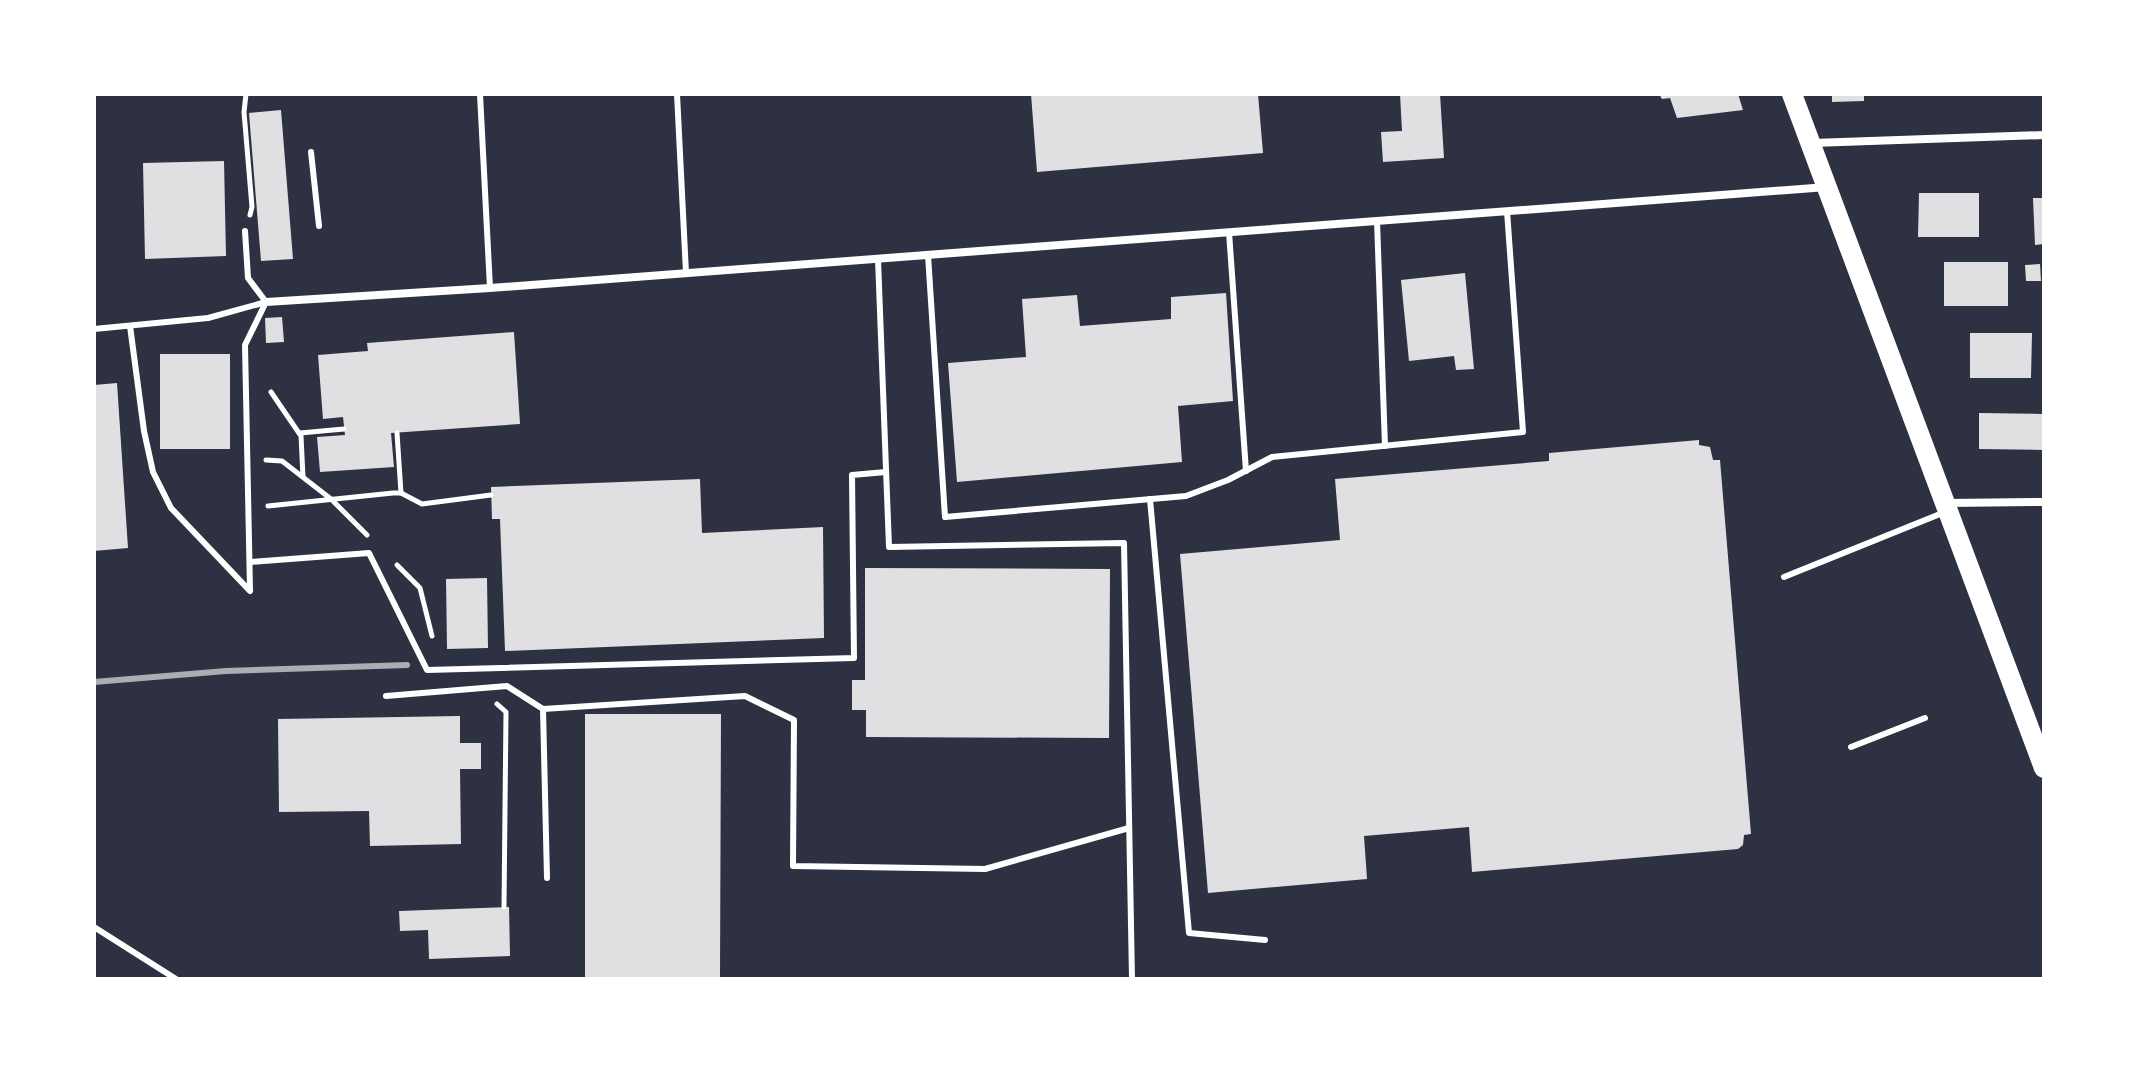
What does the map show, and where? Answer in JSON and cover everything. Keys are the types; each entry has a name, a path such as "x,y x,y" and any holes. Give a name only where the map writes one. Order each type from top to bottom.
{"main road":[{"path":"1792,94 2044,768"}],"street":[{"path":"1812,143 2044,135"},
{"path":"266,302 490,288 1828,187"},
{"path":"1947,507 2044,502"}],"lane":[{"path":"480,94 490,288"},
{"path":"677,94 686,273"},
{"path":"311,152 319,226"},
{"path":"928,255 945,517 1186,496 1272,457 1523,432 1507,211"},
{"path":"1377,221 1385,446"},
{"path":"245,231 248,278 266,302"},
{"path":"1229,232 1246,471"},
{"path":"878,259 889,547 1124,543 1132,979"},
{"path":"94,329 208,318 266,302"},
{"path":"130,326 144,431 153,472 171,508 250,591 245,345 266,302"},
{"path":"250,562 369,553 427,670 854,658 852,475 886,472"},
{"path":"1150,499 1189,933 1265,940"},
{"path":"1784,577 1947,507"},
{"path":"386,696 507,686 543,709 745,696 794,720 793,866 985,869 1129,828"},
{"path":"543,709 547,878"},
{"path":"1851,747 1925,718"},
{"path":"94,927 176,979"}],"path":[{"path":"245,231 252,207 244,112 246,94"},
{"path":"271,392 300,433 303,477"},
{"path":"300,433 344,429"},
{"path":"397,433 401,493"},
{"path":"268,506 401,493 422,504 491,495"}],"building":[{"path":"1031,94 1258,94 1263,153 1037,172"},
{"path":"1400,94 1440,94 1444,158 1383,162 1381,132 1402,131"},
{"path":"1659,94 1738,94 1743,110 1677,118 1670,98 1662,99"},
{"path":"1832,94 1864,94 1864,101 1832,102"},
{"path":"281,110 293,259 261,261 249,113"},
{"path":"224,161 226,256 145,259 143,163"},
{"path":"1919,193 1979,193 1979,237 1918,237"},
{"path":"2033,198 2044,198 2044,244 2035,245"},
{"path":"1944,262 2008,262 2008,306 1944,306"},
{"path":"2040,264 2041,281 2026,281 2025,265"},
{"path":"1465,273 1474,369 1456,370 1454,356 1409,361 1401,280"},
{"path":"1226,293 1233,401 1178,406 1182,462 957,482 948,363 1026,357 1022,299 1077,295 1080,326 1171,319 1171,297"},
{"path":"282,317 284,342 266,343 265,318"},
{"path":"514,332 520,424 391,433 394,467 320,472 317,437 345,435 343,417 323,419 318,355 368,351 367,343"},
{"path":"1970,333 2032,333 2031,378 1970,378"},
{"path":"160,354 230,354 230,449 160,449"},
{"path":"117,383 128,548 94,551 94,385"},
{"path":"1979,413 2044,414 2044,450 1979,449"},
{"path":"1699,440 1699,445 1710,447 1713,460 1720,460 1751,834 1744,835 1743,845 1738,849 1472,872 1469,827 1364,836 1367,879 1208,893 1180,554 1340,540 1335,479 1549,461 1549,453"},
{"path":"700,479 702,533 823,527 824,638 505,651 500,519 492,519 491,487"},
{"path":"865,568 1110,569 1109,738 866,737 866,710 852,710 852,680 865,680"},
{"path":"487,578 488,648 447,649 446,579"},
{"path":"585,714 721,714 720,979 585,979"},
{"path":"460,716 460,743 481,743 481,769 460,769 461,844 370,846 369,811 279,812 278,719"},
{"path":"509,907 510,956 429,959 428,930 400,931 399,911"}],"railway":[{"path":"94,682 226,671 407,665"}]}
